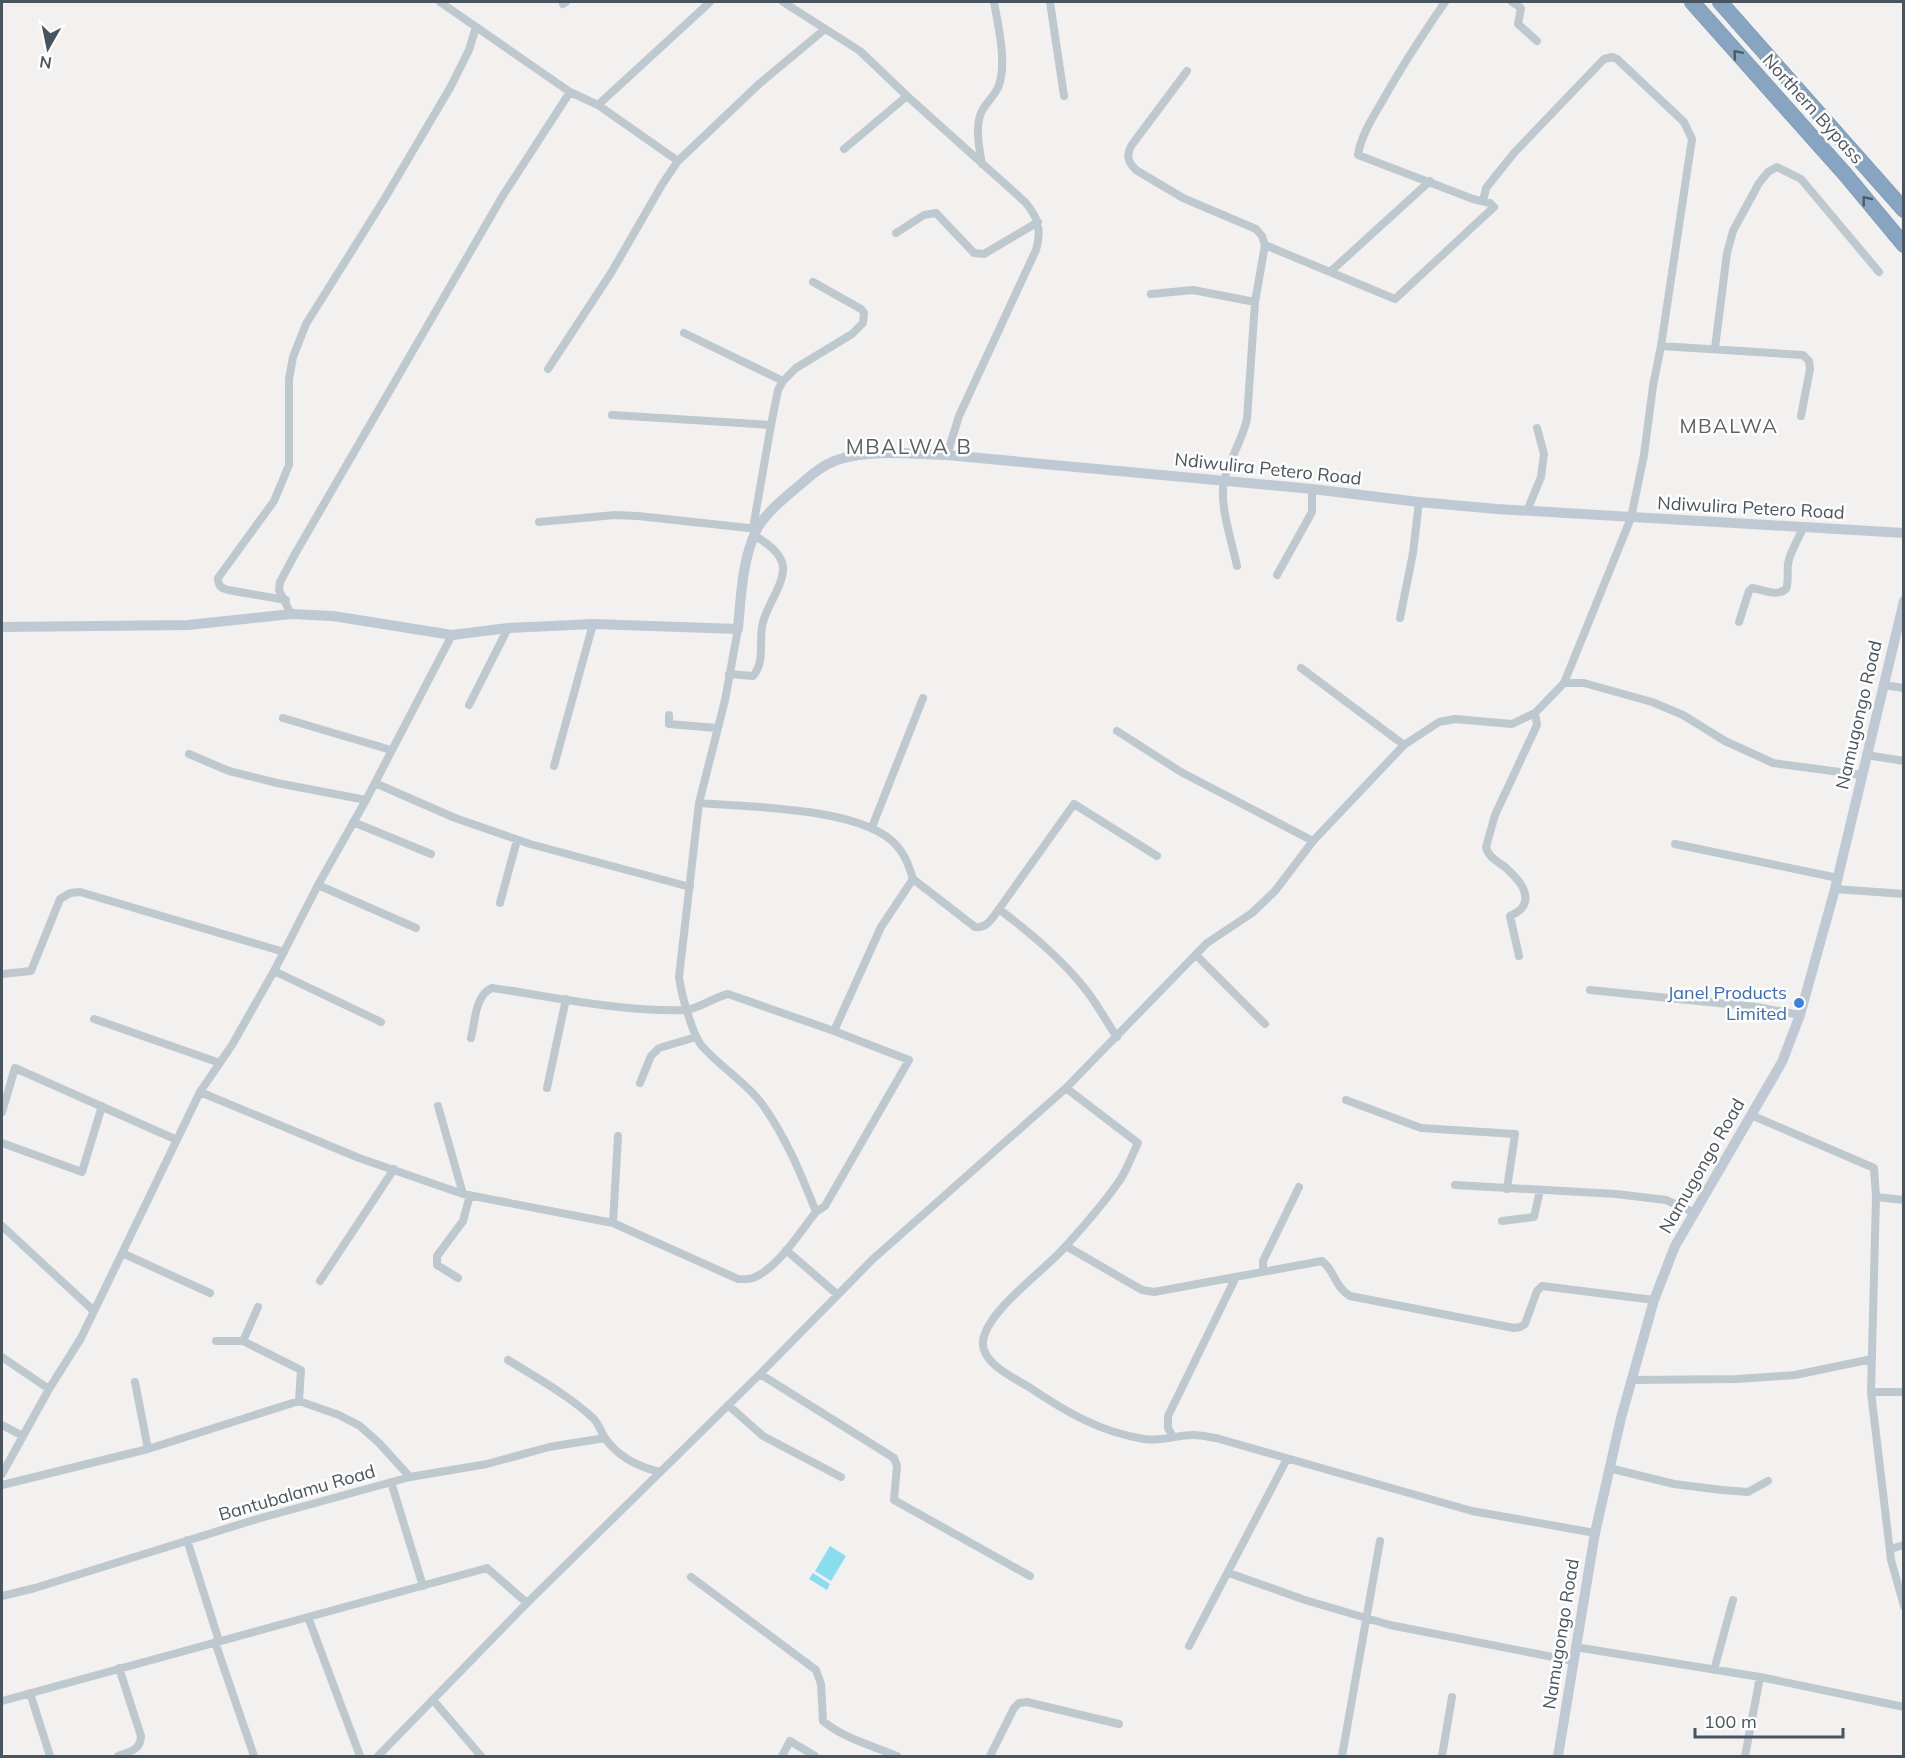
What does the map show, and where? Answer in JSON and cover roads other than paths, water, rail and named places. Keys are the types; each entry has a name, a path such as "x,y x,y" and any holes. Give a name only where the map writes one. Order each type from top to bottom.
{"highway":[{"name":"Northern Bypass","path":"1692,2 1845,174 1904,245"},
{"name":"Northern Bypass","path":"1720,2 1904,210"}],"street":[{"path":"440,2 570,92 598,105 678,161"},
{"path":"598,105 710,2"},
{"path":"783,2 860,51 1025,202 1035,214 1038,222 1040,231 1036,250 959,416 947,455"},
{"path":"982,164 979,148 979,116 999,86 1001,72 1000,43 994,2"},
{"path":"1050,2 1064,96"},
{"path":"1187,71 1131,146 1128,152 1130,164 1136,170 1183,198 1256,230 1265,245 1392,298 1398,298 1460,237 1492,210 1494,204 1473,199 1358,154 1367,128 1407,57 1445,2"},
{"path":"1512,2 1521,8 1518,24 1537,41"},
{"path":"286,600 221,588 218,578 274,501 289,465 289,379 293,357 306,324 385,198 450,88 476,27"},
{"path":"548,369 611,273 678,161 759,84 825,29"},
{"path":"378,1756 526,1603 728,1406 873,1259 1066,1088 1207,943 1260,905 1275,891 1313,841 1404,745 1440,722 1455,719 1512,724 1535,713 1564,682 1631,518 1644,455 1692,139 1684,122 1617,59 1612,57 1604,59 1521,146 1486,188 1483,201"},
{"path":"291,614 279,590 280,582 502,197 570,92"},
{"path":"844,149 907,96"},
{"path":"1715,348 1726,253 1733,231 1759,183 1768,172 1777,167 1801,179 1879,272"},
{"path":"1330,272 1430,181"},
{"path":"896,233 924,215 936,213 974,253 984,254 1038,222"},
{"path":"1237,566 1224,508 1224,481 1244,434 1247,419 1255,302 1265,245"},
{"path":"755,531 778,390 783,381 796,368 852,334 863,323 864,313 861,309 813,282"},
{"path":"1151,294 1193,290 1255,302"},
{"path":"684,333 783,381"},
{"path":"1661,346 1803,355 1809,361 1809,369 1801,416"},
{"path":"612,415 771,425"},
{"path":"1527,511 1541,477 1544,454 1538,428"},
{"name":"Ndiwulira Petero Road","path":"738,628 745,567 755,531 779,503 814,472 835,460 857,456 947,455 1527,511 1904,533"},
{"path":"1277,575 1312,512 1312,489"},
{"path":"1400,618 1413,553 1419,502"},
{"path":"538,522 615,515 755,531 780,558 783,567 781,579 762,625 758,671 753,676 729,674"},
{"path":"1739,622 1752,588 1770,592 1782,592 1786,589 1788,563 1793,546 1800,537 1803,527"},
{"name":"Namugongo Road","path":"1558,1756 1595,1533 1609,1468 1654,1300 1676,1246 1782,1062 1800,1016 1837,884 1904,600"},
{"path":"2,627 188,625 291,614 333,616 452,634 508,628 593,624 738,628 699,803 683,930 680,989 696,1036 703,1047 761,1103 786,1142 816,1212"},
{"path":"554,766 593,624"},
{"path":"470,705 508,628"},
{"path":"2,1474 49,1389 81,1338 200,1092 220,1063 274,972 452,634"},
{"path":"1301,668 1404,745"},
{"path":"1564,682 1584,683 1652,702 1683,715 1725,741 1773,763 1862,775"},
{"path":"1883,685 1904,688"},
{"path":"872,827 923,698"},
{"path":"1519,956 1510,916 1522,908 1526,898 1524,888 1506,868 1489,855 1486,847 1495,814 1537,725 1535,713"},
{"path":"669,715 669,724 717,729"},
{"path":"283,718 391,750"},
{"path":"1117,731 1181,772 1313,841"},
{"path":"189,754 229,771 366,800"},
{"path":"1866,755 1904,761"},
{"path":"375,783 455,818 517,840 690,887"},
{"path":"699,803 787,809 825,815 872,827 897,845 906,858 913,879 975,927 981,928 986,926 999,909 1074,804 1157,856"},
{"path":"354,822 431,854"},
{"path":"500,903 517,840"},
{"path":"1675,844 1837,884 1904,894"},
{"path":"834,1030 881,927 913,879"},
{"path":"318,885 416,928"},
{"path":"2,974 31,970 60,899 70,893 80,892 284,952"},
{"path":"999,909 1056,957 1085,989 1117,1037"},
{"path":"1196,955 1265,1024"},
{"path":"274,972 381,1022"},
{"path":"200,1092 348,1154 467,1194 613,1223 738,1279 751,1280 765,1271 786,1250 816,1212 825,1206 909,1060 834,1030 728,994 688,1010 614,1006 492,988 485,991 480,998 471,1038"},
{"path":"1590,990 1757,1007 1800,1016"},
{"path":"547,1088 566,999"},
{"path":"94,1018 220,1063"},
{"path":"640,1083 654,1052 659,1048 696,1036"},
{"path":"2,1112 15,1068 177,1140"},
{"path":"1066,1088 1138,1143 1120,1179 1066,1246 1014,1294 991,1322 982,1342 984,1352 998,1368 1101,1429 1146,1440 1159,1441 1194,1434 1216,1438 1472,1511 1595,1533"},
{"path":"1346,1100 1421,1128 1515,1134 1507,1189"},
{"path":"2,1143 82,1172 102,1106"},
{"path":"438,1106 467,1194 463,1221 437,1256 437,1265 458,1278"},
{"path":"1751,1114 1874,1168 1876,1197 1871,1392 1890,1549 1904,1606"},
{"path":"613,1223 618,1136"},
{"path":"321,1281 394,1169"},
{"path":"1455,1185 1616,1194 1666,1200 1695,1213"},
{"path":"1263,1272 1263,1261 1299,1187"},
{"path":"1502,1221 1534,1217 1540,1190"},
{"path":"1876,1197 1904,1200"},
{"path":"2,1226 94,1311"},
{"path":"1066,1246 1142,1290 1154,1292 1322,1261 1330,1266 1334,1279 1342,1291 1350,1296 1514,1328 1525,1324 1537,1291 1542,1286 1654,1300"},
{"path":"786,1250 838,1294"},
{"path":"122,1253 210,1293"},
{"path":"1173,1437 1168,1428 1168,1416 1236,1277"},
{"path":"243,1341 258,1306"},
{"path":"216,1341 243,1341 301,1370 299,1401"},
{"path":"2,1358 49,1389"},
{"path":"1632,1380 1795,1376 1872,1359"},
{"path":"508,1360 560,1392 595,1420 605,1438 617,1452 632,1462 660,1472"},
{"path":"760,1374 894,1458 897,1466 894,1500 1030,1576"},
{"path":"135,1382 148,1449"},
{"path":"1871,1392 1904,1392"},
{"path":"2,1485 148,1449 299,1401 339,1415 360,1426 410,1477"},
{"path":"728,1406 763,1436 841,1477"},
{"path":"2,1425 23,1436"},
{"name":"Bantubalamu Road","path":"2,1596 35,1588 187,1540 410,1477 487,1464 549,1447 605,1438"},
{"path":"1190,1646 1287,1459"},
{"path":"1609,1468 1674,1484 1722,1490 1748,1492 1768,1481"},
{"path":"391,1482 423,1586"},
{"path":"187,1540 254,1756"},
{"path":"1342,1756 1380,1541"},
{"path":"1890,1549 1904,1545"},
{"path":"2,1701 487,1568 526,1603"},
{"path":"1229,1573 1305,1600 1366,1618 1430,1634 1573,1660"},
{"path":"692,1577 816,1670 821,1684 823,1721 845,1735 897,1756"},
{"path":"1714,1670 1733,1600"},
{"path":"308,1617 360,1756"},
{"path":"1575,1647 1760,1677 1904,1707"},
{"path":"118,1756 136,1749 141,1743 141,1736 119,1668"},
{"path":"1746,1756 1760,1677"},
{"path":"30,1693 50,1756"},
{"path":"1442,1756 1452,1697"},
{"path":"433,1700 481,1756"},
{"path":"990,1756 1014,1708 1019,1703 1027,1702 1119,1724"},
{"path":"782,1756 790,1741 815,1756"}],"water":[{"path":"830,1546 846,1556 831,1581 815,1571"},
{"path":"813,1573 830,1584 827,1590 809,1579"}],"place":[{"name":"Janel Products Limited","path":"1799,1003"}],"district":[{"name":"MBALWA","path":"1729,426"},
{"name":"MBALWA B","path":"909,447"}]}
